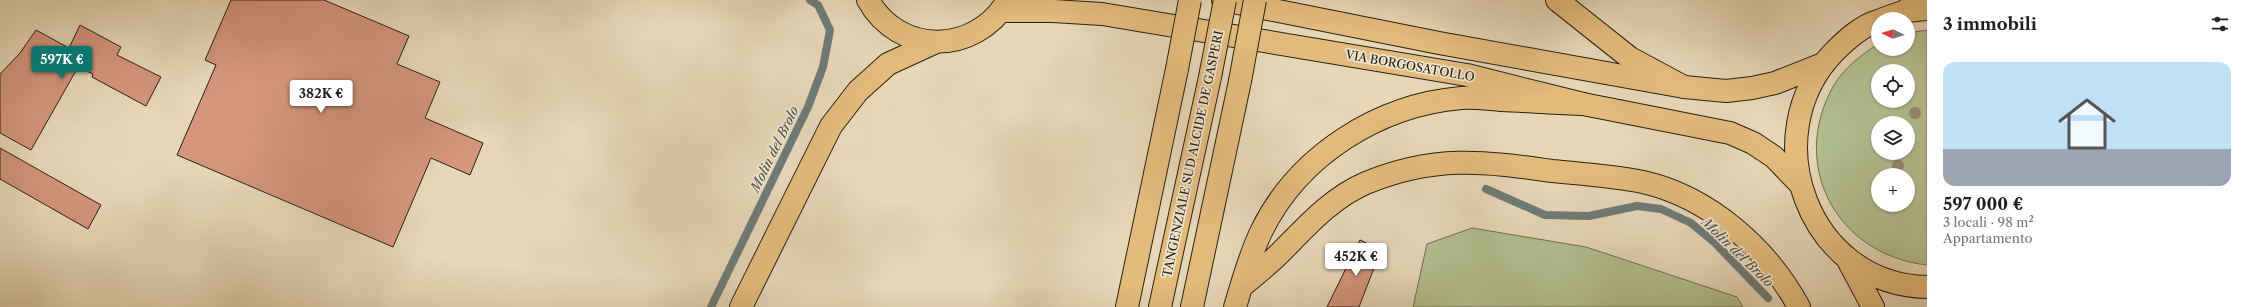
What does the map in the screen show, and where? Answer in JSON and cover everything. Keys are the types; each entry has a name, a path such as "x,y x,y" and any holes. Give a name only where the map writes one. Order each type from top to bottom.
{"main road":[{"name":"VIA BORGOSATOLLO","path":"868,0 875,12 892,28 913,38 936,42 967,36 983,29 1005,6 1102,14 1467,75 1583,104 1730,133 1752,143 1774,157 1799,183"},
{"path":"1127,307 1190,0"},
{"path":"1224,0 1439,43 1684,87 1726,91 1752,88 1775,83 1823,64"},
{"name":"TANGENZIALE SUD ALCIDE DE GASPERI","path":"1160,307 1210,76 1224,0"},
{"path":"1192,307 1240,81 1254,0"},
{"path":"1557,0 1630,58 1684,87"},
{"path":"1898,12 1911,6 1927,9"},
{"path":"1871,25 1846,39 1823,64 1810,85 1798,120 1795,158 1799,183 1806,204 1817,224 1830,241 1846,257 1868,271 1893,282 1927,287"},
{"path":"741,307 831,126 858,91 888,64 936,42"},
{"path":"1238,297 1250,257 1263,229 1284,196 1298,178 1320,156 1345,137 1372,122 1401,110 1431,102 1462,98 1583,104"},
{"path":"1238,297 1323,209 1365,184 1415,167 1454,162 1486,162 1642,182 1676,193 1708,210 1752,243 1791,292 1799,307"},
{"path":"1846,257 1873,307"}],"green space":[{"path":"1927,30 1927,265 1895,258 1868,244 1846,225 1830,201 1819,174 1816,145 1821,115 1834,85 1848,67 1871,49 1871,56 1915,56 1915,32"},
{"path":"1472,228 1586,247 1737,297 1743,307 1413,307 1427,244"}],"building":[{"path":"231,0 324,0 409,36 397,64 440,82 425,118 483,143 470,175 431,158 393,247 177,155 216,65 205,60"},
{"path":"80,25 121,47 117,55 161,77 146,106 92,77 93,74 78,67 31,150 0,133 0,74 20,53 36,30 69,48"},
{"path":"0,148 101,205 88,229 0,179"},
{"path":"1360,240 1381,250 1359,307 1327,307"}],"waterway":[{"name":"Molin del Brolo","path":"711,307 808,107 823,67 830,30 818,5 810,0"},
{"name":"Molin del Brolo","path":"1486,189 1545,215 1589,216 1637,206 1661,209 1691,223 1715,243 1768,298"}]}
